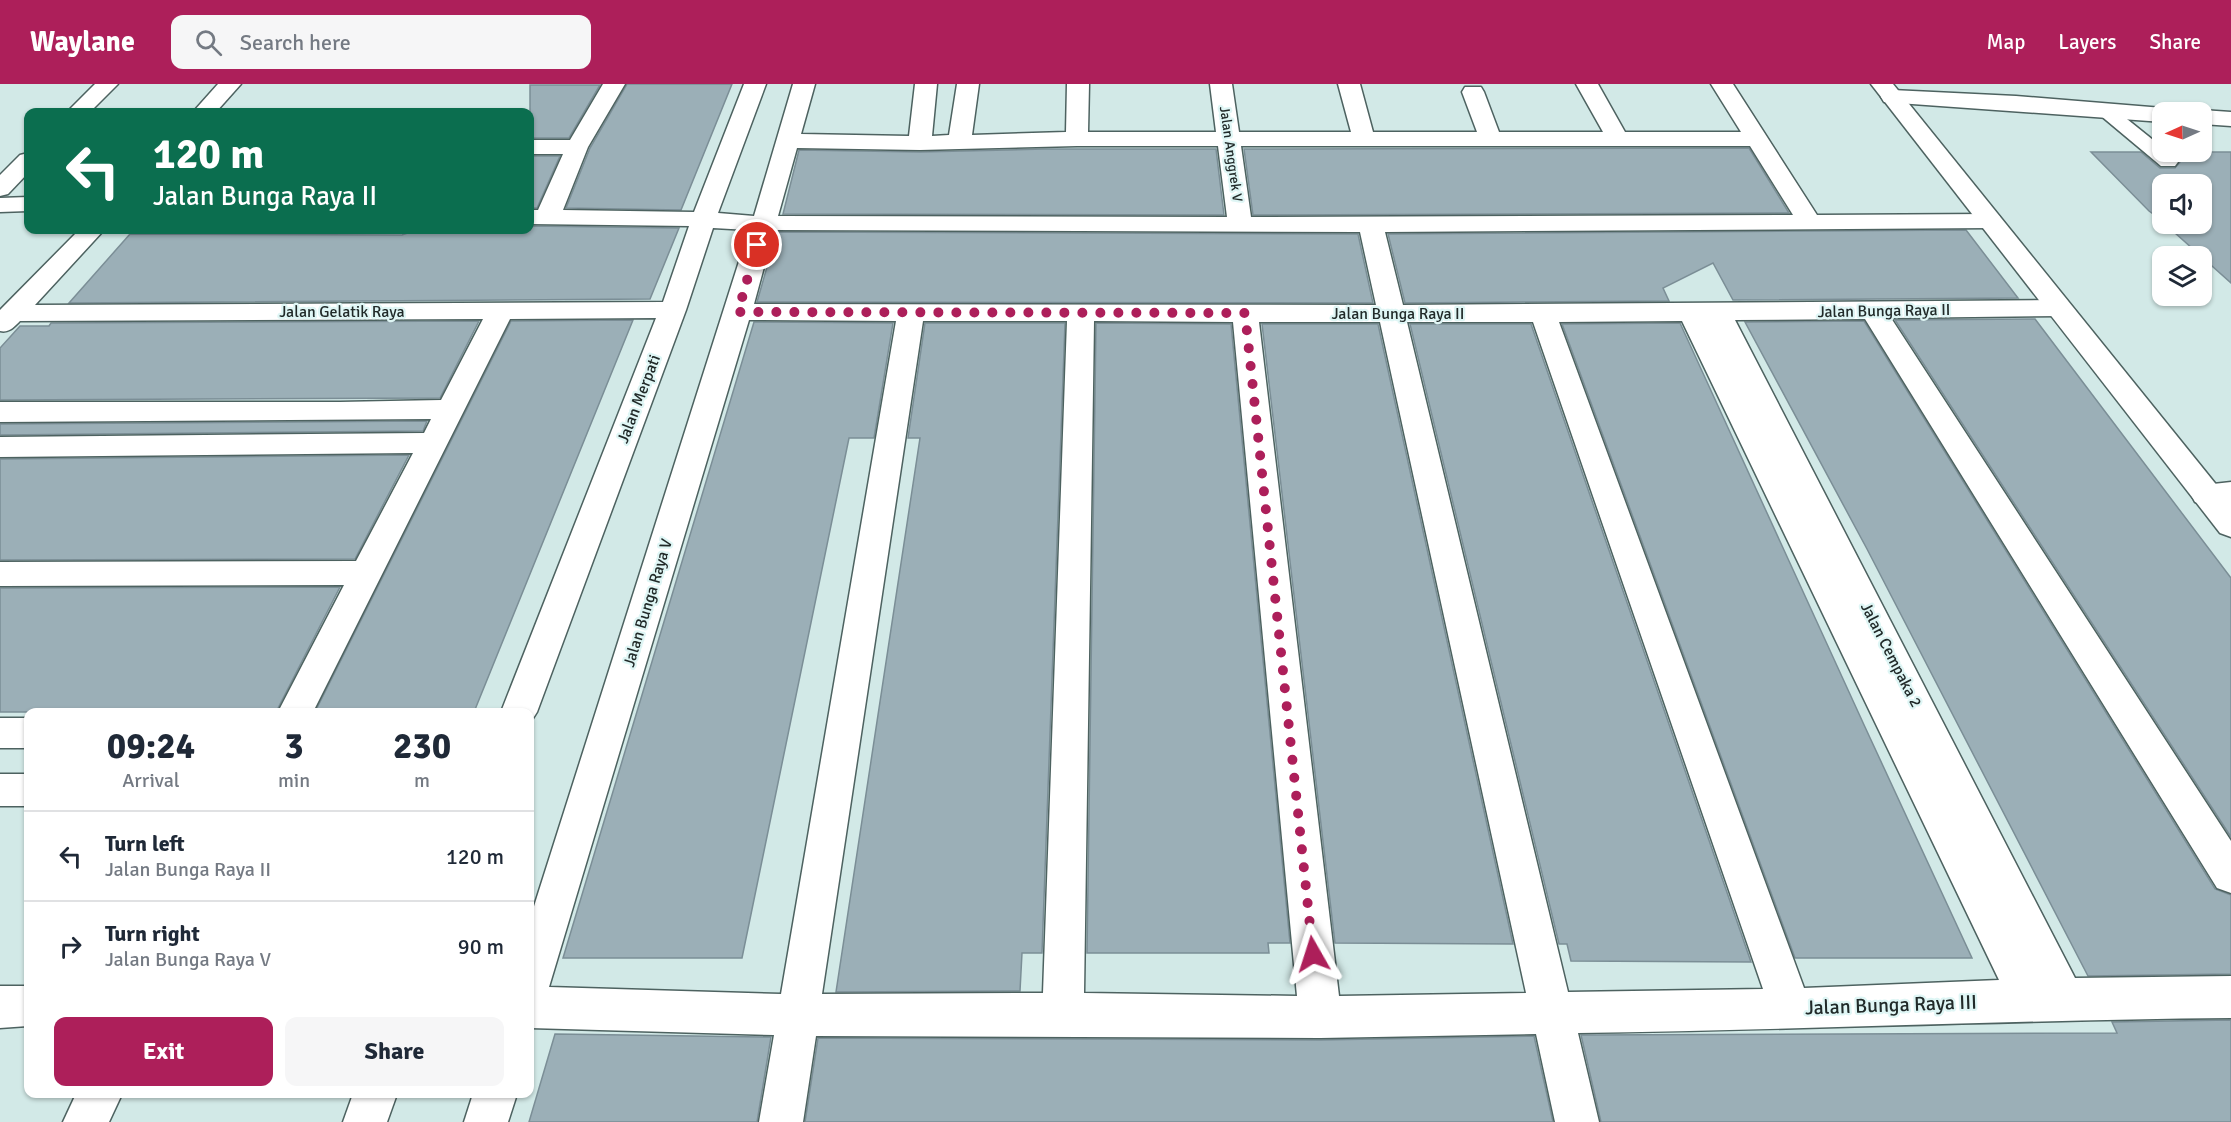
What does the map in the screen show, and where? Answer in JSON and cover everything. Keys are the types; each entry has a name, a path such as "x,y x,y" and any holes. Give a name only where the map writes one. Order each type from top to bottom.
{"street":[{"path":"82,108 107,84"},
{"path":"208,108 230,84"},
{"path":"614,84 539,217 763,223 1371,225 1990,221"},
{"name":"Jalan Merpati","path":"521,708 673,310 703,220 755,84"},
{"name":"Jalan Bunga Raya V","path":"534,969 738,312 804,84"},
{"path":"920,143 926,84"},
{"path":"960,141 969,84"},
{"path":"1077,139 1078,84"},
{"name":"Jalan Anggrek V","path":"1221,84 1240,224"},
{"path":"1349,84 1364,140"},
{"path":"1587,84 1618,139"},
{"path":"1722,84 1759,139 1810,223"},
{"path":"1887,91 2152,114"},
{"path":"1887,91 2059,308 2219,494 2231,525"},
{"path":"1473,92 1491,140"},
{"path":"2212,118 2231,119"},
{"path":"788,141 920,143 1077,139 1759,139"},
{"path":"534,147 577,147"},
{"path":"0,189 24,164"},
{"path":"0,205 24,204"},
{"path":"1371,225 1577,1122"},
{"path":"6,320 88,234"},
{"name":"Jalan Bunga Raya II","path":"738,312 1081,311 1392,315 1704,311 1874,312 2059,308"},
{"path":"297,708 501,310"},
{"name":"Jalan Gelatik Raya","path":"6,320 501,310 673,310"},
{"path":"1063,1014 1081,311"},
{"name":"Jalan Cempaka 2","path":"1704,311 2047,999"},
{"path":"781,1122 800,1015 911,312"},
{"path":"1874,312 2231,875"},
{"path":"1245,313 1320,1017"},
{"path":"1543,314 1791,1009"},
{"path":"0,412 340,412 449,409"},
{"path":"322,446 340,412"},
{"path":"0,447 322,446 433,443"},
{"path":"0,574 368,573"},
{"path":"0,733 24,733"},
{"path":"0,790 24,790"},
{"name":"Jalan Bunga Raya III","path":"534,1008 800,1015 1063,1014 1320,1017 1791,1009 2047,999 2231,997"},
{"path":"0,1007 24,1006"},
{"path":"86,1122 98,1098"},
{"path":"365,1122 374,1098"},
{"path":"486,1122 494,1098"}],"lane":[{"path":"2106,111 2152,149"}],"building":[{"path":"627,84 732,84 681,210 566,208 590,148"},
{"path":"530,85 600,85 569,138 534,138 534,108 530,108"},
{"path":"1749,148 1789,213 1253,215 1244,149"},
{"path":"1216,149 1224,215 783,214 799,150 920,152"},
{"path":"2091,152 2141,152 2160,168 2175,168 2180,162 2212,162 2212,152 2231,152 2231,283 2212,266 2212,246 2190,246 2176,234 2212,234 2212,174 2152,174 2152,213"},
{"path":"534,156 560,156 537,208 534,208"},
{"path":"534,226 679,228 650,299 69,303 130,234 534,234"},
{"path":"1966,230 2018,298 1733,300 1713,263 1663,288 1669,301 1405,303 1388,234"},
{"path":"777,232 1358,234 1373,303 757,302"},
{"path":"2035,319 2231,578 2231,837 1895,320"},
{"path":"633,320 476,708 317,708 511,321"},
{"path":"479,321 440,398 0,400 0,348 20,326 49,326 51,323"},
{"path":"1864,321 2215,889 2231,895 2231,974 2088,976 1867,549 1745,322"},
{"path":"754,322 893,323 874,438 849,438 742,958 563,958"},
{"path":"925,323 1065,323 1042,953 1022,953 1020,991 836,992 920,438 908,438"},
{"path":"1096,323 1231,324 1290,943 1268,943 1269,953 1087,953"},
{"path":"1680,323 1972,958 1795,958 1562,324"},
{"path":"1262,324 1378,324 1513,944 1335,943"},
{"path":"1410,324 1531,324 1751,962 1571,961 1567,944 1559,944"},
{"path":"427,421 423,431 0,435 0,424"},
{"path":"409,455 355,559 0,560 0,459"},
{"path":"340,587 278,708 24,708 24,712 0,712 0,588"},
{"path":"2231,1020 2231,1122 1601,1122 1581,1035 2117,1033 2112,1022"},
{"path":"555,1034 771,1037 757,1122 529,1122"},
{"path":"1534,1036 1553,1122 805,1122 818,1038 1320,1040"}],"route":[{"path":"757,245 738,312 1245,313 1313,954"}]}
